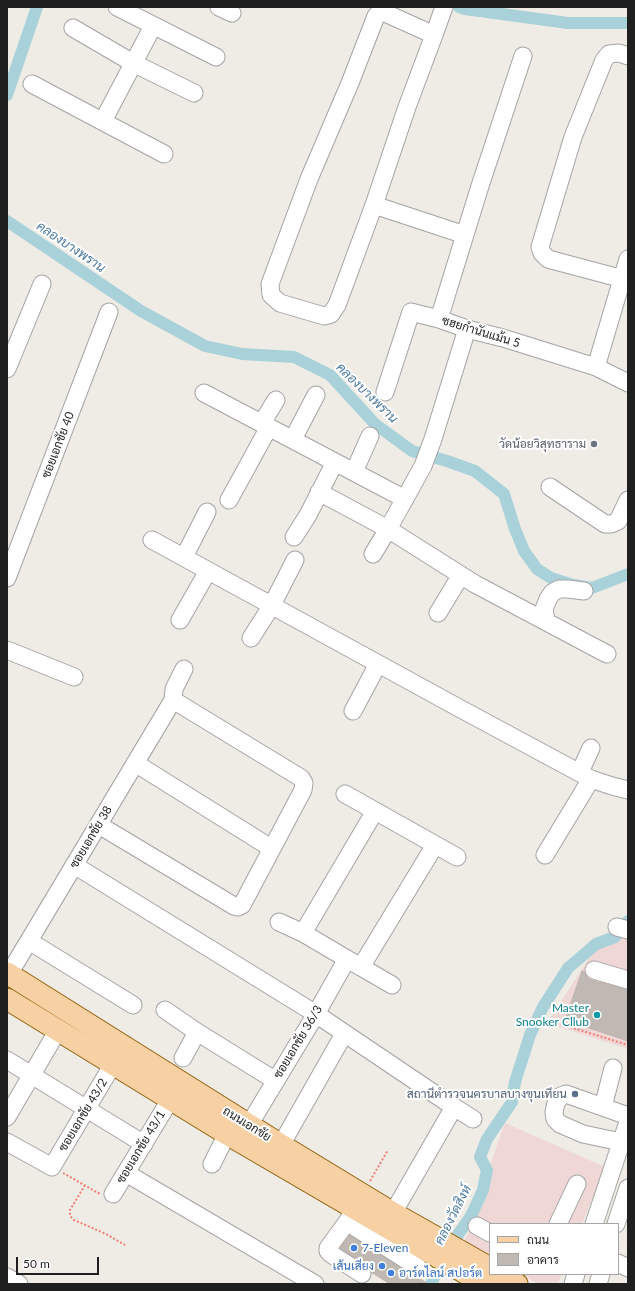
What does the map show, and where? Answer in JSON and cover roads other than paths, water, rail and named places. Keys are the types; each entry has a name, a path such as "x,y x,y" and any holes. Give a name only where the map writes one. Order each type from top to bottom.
{"main road":[{"name":"ถนนเอกชัย","path":"8,974 281,1145 354,1208 393,1213 430,1253"},
{"name":"ถนนเอกชัย","path":"7,998 170,1100 430,1253 457,1259 489,1271"},
{"path":"132,1076 143,1058"},
{"name":"ถนนเอกชัย","path":"498,1275 517,1284"}],"street":[{"path":"117,7 216,57"},
{"path":"434,35 383,12 376,16 309,179 270,284 272,295 280,303 324,316 331,314 337,305 374,205 407,107 444,9"},
{"path":"103,121 153,26"},
{"path":"73,28 134,63 194,93"},
{"path":"623,279 548,259 542,253 540,247 573,137 604,60 609,54 619,53 628,56"},
{"path":"439,319 523,56"},
{"path":"32,84 164,154"},
{"path":"374,205 465,235"},
{"path":"596,368 628,259"},
{"path":"7,370 42,284"},
{"name":"ซอยเอกชัย 40","path":"7,578 109,312"},
{"name":"ซฮยกำนันแม้น 5","path":"385,392 411,312 502,338 596,368 628,383"},
{"path":"372,554 388,529 423,466 433,439 467,329"},
{"path":"204,393 404,499"},
{"path":"293,439 316,395"},
{"path":"229,500 266,425 276,400"},
{"path":"354,472 370,436"},
{"path":"294,537 308,515 335,462"},
{"path":"550,487 605,524 611,524 618,521 628,500"},
{"path":"320,492 388,529 476,584 608,654"},
{"path":"184,557 207,512"},
{"path":"152,540 586,776 626,790"},
{"path":"251,638 272,605 295,560"},
{"path":"180,620 208,570"},
{"path":"438,613 461,575"},
{"path":"546,621 544,609 552,593 559,589 584,591"},
{"path":"7,650 74,677"},
{"path":"353,711 378,664"},
{"name":"ซอยเอกชัย 38","path":"8,974 173,700 174,689 184,669"},
{"path":"99,825 234,906 238,907 242,904 303,790 304,783 301,778 173,700"},
{"path":"545,855 586,776 591,748"},
{"path":"135,763 271,848"},
{"path":"345,794 457,857"},
{"path":"303,933 375,811"},
{"path":"361,967 436,845"},
{"path":"74,865 316,1014 473,1119"},
{"path":"279,922 303,933 392,985"},
{"path":"29,941 133,1005"},
{"name":"ซอยเอกชัย 36/3","path":"249,1125 316,1014 346,958"},
{"path":"594,970 628,980"},
{"path":"165,1010 197,1032 276,1081"},
{"path":"7,1117 58,1030"},
{"path":"183,1058 197,1032"},
{"path":"281,1145 344,1034"},
{"path":"7,1060 144,1144"},
{"name":"ซอยเอกชัย 43/2","path":"7,1142 52,1167 113,1064"},
{"path":"603,1107 613,1068"},
{"path":"621,1142 583,1134 560,1124 555,1119 554,1112 556,1103 561,1096 566,1094 628,1116"},
{"name":"ซอยเอกชัย 43/1","path":"113,1194 170,1100"},
{"path":"393,1213 454,1107"},
{"path":"594,1223 628,1122"},
{"path":"212,1164 227,1134"},
{"path":"126,1173 315,1284"},
{"path":"558,1223 577,1184"},
{"path":"616,1223 628,1188"},
{"path":"354,1208 328,1248 328,1251 362,1274"},
{"path":"7,1277 19,1284"}],"waterway":[{"path":"7,95 37,7"},
{"path":"459,7 568,23 628,23"},
{"name":"คลองบางพราน","path":"7,221 141,311 205,346 242,354 294,357 330,375 375,424 412,451 475,471 504,494 515,529 524,551 537,569 551,578 573,585 592,588 628,574"},
{"name":"คลองวัดสิงห์","path":"431,1284 455,1239 471,1216 483,1190 487,1170 480,1157 487,1139 512,1102 515,1082 530,1035 543,1007 568,968 596,944 615,937 628,921"}],"place":[{"name":"วัดน้อยวิสุทธาราม","path":"594,444"},
{"name":"Master Snooker Cllub","path":"597,1015"},
{"name":"สถานีตำรวจนครบาลบางขุนเทียน","path":"575,1094"},
{"name":"7-Eleven","path":"354,1248"},
{"name":"เส้นเสียง","path":"382,1266"},
{"name":"อาร์ตไลน์ สปอร์ต","path":"391,1273"}]}
